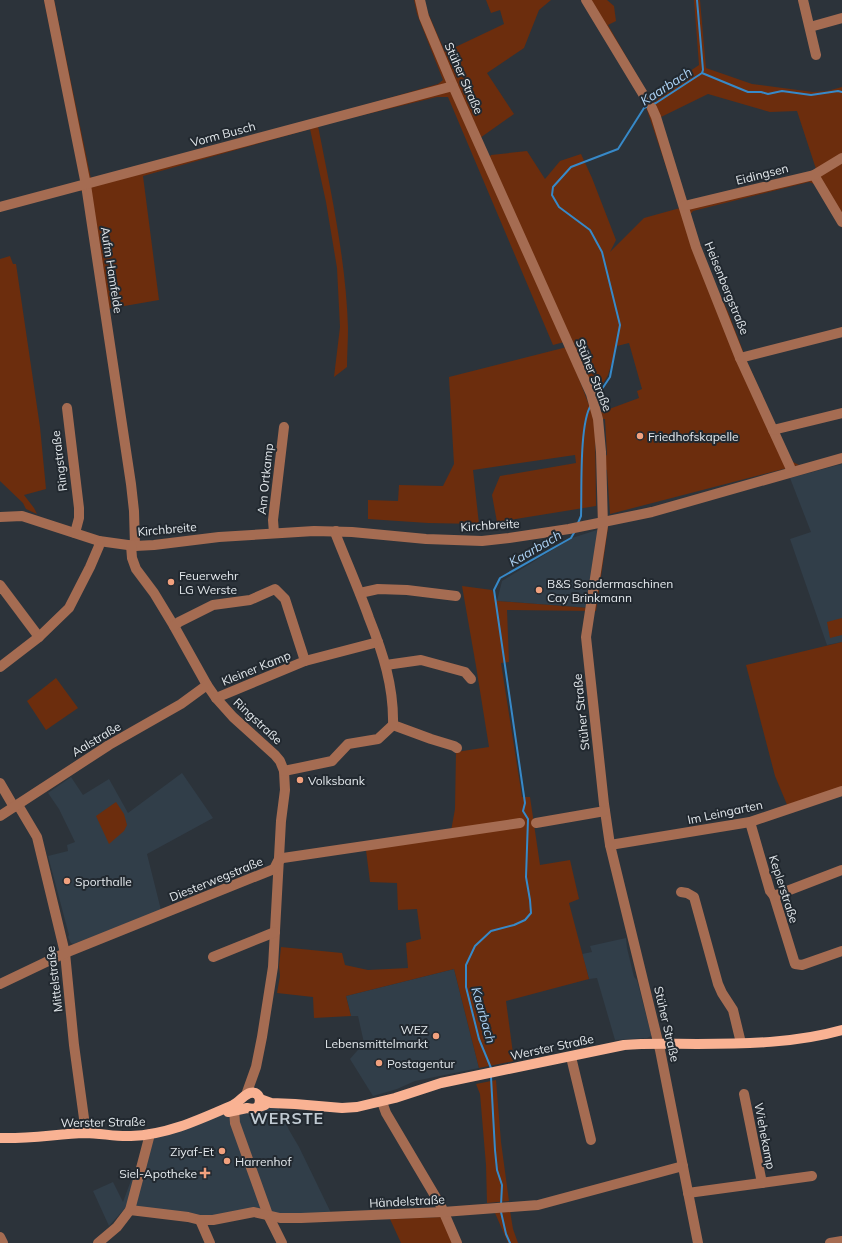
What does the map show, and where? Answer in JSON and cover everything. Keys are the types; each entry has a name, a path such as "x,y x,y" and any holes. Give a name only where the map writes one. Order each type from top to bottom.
{"main road":[{"name":"Werster Straße","path":"204,1118 238,1103 248,1093 254,1093 259,1101 270,1103 349,1108 382,1102 432,1086 624,1045 741,1043 805,1038 842,1030"},
{"path":"245,1096 244,1103 247,1108"},
{"name":"Werster Straße","path":"0,1138 22,1139 86,1133 130,1136 150,1134 234,1110 247,1108 253,1109 259,1101"}],"street":[{"name":"Aufm Hamfelde","path":"50,0 86,185 131,484 134,511 133,545"},
{"name":"Stüher Straße","path":"420,0 424,17 453,86 591,394 598,419 601,452 603,522 586,637 605,811 610,845 659,1044 698,1243"},
{"path":"586,0 646,99"},
{"path":"803,0 816,55"},
{"path":"810,27 842,18"},
{"name":"Vorm Busch","path":"0,207 453,86"},
{"name":"Heisenbergstraße","path":"652,108 696,247 740,358 791,472"},
{"name":"Eidingsen","path":"684,206 814,175 842,158"},
{"path":"814,175 842,222"},
{"path":"740,358 842,332"},
{"name":"Ringstraße","path":"67,408 79,518 75,533"},
{"path":"773,430 842,413"},
{"name":"Am Ortkamp","path":"274,533 273,520 284,427"},
{"name":"Kirchbreite","path":"133,545 154,546 219,538 299,531 336,531 426,539 482,540 509,538 569,529 652,512 842,458"},
{"path":"0,516 22,516 100,541 133,545"},
{"path":"284,771 332,760 348,744 378,739 393,725 390,680 386,665 360,593 336,535 336,531"},
{"path":"0,667 39,638 69,608 90,567 100,541"},
{"name":"Ringstraße","path":"133,545 132,558 136,569 154,592 207,685 216,698 233,717 275,755 280,761 284,771 285,790 278,861 273,967 256,1067 245,1096"},
{"path":"0,585 39,638"},
{"name":"Kleiner Kamp","path":"174,626 213,605 250,600 275,588 285,599 305,661"},
{"path":"360,593 378,589 407,590 456,596"},
{"name":"Kleiner Kamp","path":"216,698 305,661 378,642"},
{"path":"386,665 421,660 465,672 471,679"},
{"name":"Aalstraße","path":"0,816 109,745 181,704 207,685"},
{"path":"393,725 457,748"},
{"name":"Mittelstraße","path":"0,783 36,837 65,953 74,1045 86,1133"},
{"name":"Im Leingarten","path":"610,845 750,822 842,791"},
{"path":"536,823 605,811"},
{"name":"Keplerstraße","path":"750,822 770,891 774,896 794,964 802,965 842,951"},
{"name":"Diesterwegstraße","path":"0,984 65,953 144,923 274,869 278,861 283,858 520,823"},
{"path":"774,896 842,870"},
{"path":"681,892 687,893 694,897 718,984 733,1010 741,1043"},
{"path":"212,957 275,932"},
{"path":"571,1057 591,1140"},
{"name":"Ringstraße","path":"256,1067 256,1084 259,1101"},
{"name":"Wiehekamp","path":"744,1094 762,1183"},
{"path":"382,1102 386,1113 441,1206 457,1243"},
{"path":"234,1110 235,1123 268,1215 282,1243"},
{"path":"98,1243 117,1228 130,1210 150,1134"},
{"name":"Händelstraße","path":"130,1210 188,1217 200,1220 213,1220 254,1212 280,1218 301,1218 443,1212 538,1205 683,1166"},
{"name":"Wiehekamp","path":"688,1193 812,1176"},
{"path":"200,1220 210,1243"},
{"path":"111,1232 112,1243"},
{"path":"0,1237 3,1243"},
{"path":"830,1243 842,1241"}],"shaded area":[{"path":"44,0 54,0 91,179 330,115 438,84 443,80 417,14 414,0 424,0 425,6 445,52 504,24 500,10 491,13 486,0 551,0 539,10 524,48 487,73 514,114 480,138 489,158 491,155 527,151 545,179 560,161 581,154 616,240 610,252 644,218 680,208 647,110 583,0 607,0 614,6 616,21 608,25 650,98 699,65 694,0 700,0 706,68 752,84 813,92 827,91 842,87 842,228 817,185 809,182 693,211 690,215 707,267 728,312 748,364 791,461 799,465 610,514 607,470 604,469 604,456 607,455 605,419 603,419 601,412 639,398 637,391 642,389 629,343 617,346 608,375 595,397 572,340 553,345 448,97 437,97 318,126 337,226 347,303 347,367 334,377 340,327 337,268 326,202 310,129 143,176 159,300 107,309 89,190 76,190 82,178","holes":["708,94 770,112 797,111 816,169 690,202 685,199 659,118"]},
{"path":"10,256 13,264 16,264 40,427 46,489 24,495 37,514 26,509 23,503 0,481 0,259"},
{"path":"567,347 595,421 596,506 497,522 492,495 500,476 576,463 575,455 473,470 479,524 428,523 368,519 368,500 398,501 399,485 443,486 454,464 449,377"},
{"path":"842,464 842,642 827,645 790,539 811,532 790,478"},
{"path":"608,528 596,611 507,610 509,662 501,663 522,797 530,797 540,865 570,860 579,899 569,903 589,979 506,1001 514,1061 479,1068 454,969 346,996 351,1016 314,1018 313,997 277,993 280,976 279,966 281,947 342,953 345,965 368,970 408,968 406,943 421,939 417,909 398,910 397,883 370,882 366,850 451,831 455,809 456,752 489,747 462,586 492,590 497,601 589,608 600,529"},
{"path":"600,529 589,608 497,601 502,581 572,538"},
{"path":"842,618 842,635 830,638 827,622"},
{"path":"842,642 842,788 788,807 775,776 746,665"},
{"path":"56,678 78,708 46,730 27,701"},
{"path":"182,773 213,818 147,854 161,910 74,944 71,943 68,937 69,935 48,856 68,851 67,845 75,842 59,809 48,793 71,777 83,795 109,779 128,813"},
{"path":"116,802 124,814 127,825 124,831 109,844 96,816"},
{"path":"626,938 634,977 637,980 651,1036 647,1038 615,1040 597,978 589,979 582,954 592,952 590,946"},
{"path":"454,969 479,1068 415,1081 397,1089 373,1096 350,1059 364,1043 358,1016 351,1016 346,996"},
{"path":"496,1080 501,1142 509,1201 487,1203 486,1165 480,1094 476,1084"},
{"path":"277,1104 332,1215 200,1218 140,1212 126,1207 109,1226 93,1191 113,1182 123,1202 133,1175 140,1176 150,1136 227,1113"},
{"path":"510,1211 513,1229 518,1243 508,1243 495,1213"},
{"path":"442,1217 454,1243 401,1243 390,1219"}],"waterway":[{"path":"697,0 703,70 702,73"},
{"name":"Kaarbach","path":"596,398 610,377 620,325 602,252 590,230 559,207 552,195 553,187 571,167 618,149 644,108 656,103 702,73 748,92 761,92 768,94 782,91 811,95 838,91 842,92"},
{"name":"Kaarbach","path":"578,523 581,516 583,442 587,414 591,405"},
{"name":"Kaarbach","path":"491,1068 479,1039 466,987 466,965 475,946 491,931 514,925 525,920 531,913 526,877 528,819 523,811 525,803 494,590 500,578 571,538 575,531"},
{"name":"Kaarbach","path":"491,1077 497,1170 502,1185 501,1205"},
{"name":"Kaarbach","path":"501,1212 506,1234 510,1243"}],"place":[{"name":"Friedhofskapelle","path":"640,436"},
{"name":"Feuerwehr LG Werste","path":"171,582"},
{"name":"B&S Sondermaschinen Cay Brinkmann","path":"539,590"},
{"name":"Volksbank","path":"300,780"},
{"name":"Sporthalle","path":"67,881"},
{"name":"WEZ Lebensmittelmarkt","path":"436,1036"},
{"name":"Postagentur","path":"379,1063"},
{"name":"Ziyaf-Et","path":"222,1151"},
{"name":"Harrenhof","path":"227,1161"},
{"name":"Siel-Apotheke","path":"205,1173"}],"district":[{"name":"WERSTE","path":"287,1118"}]}
